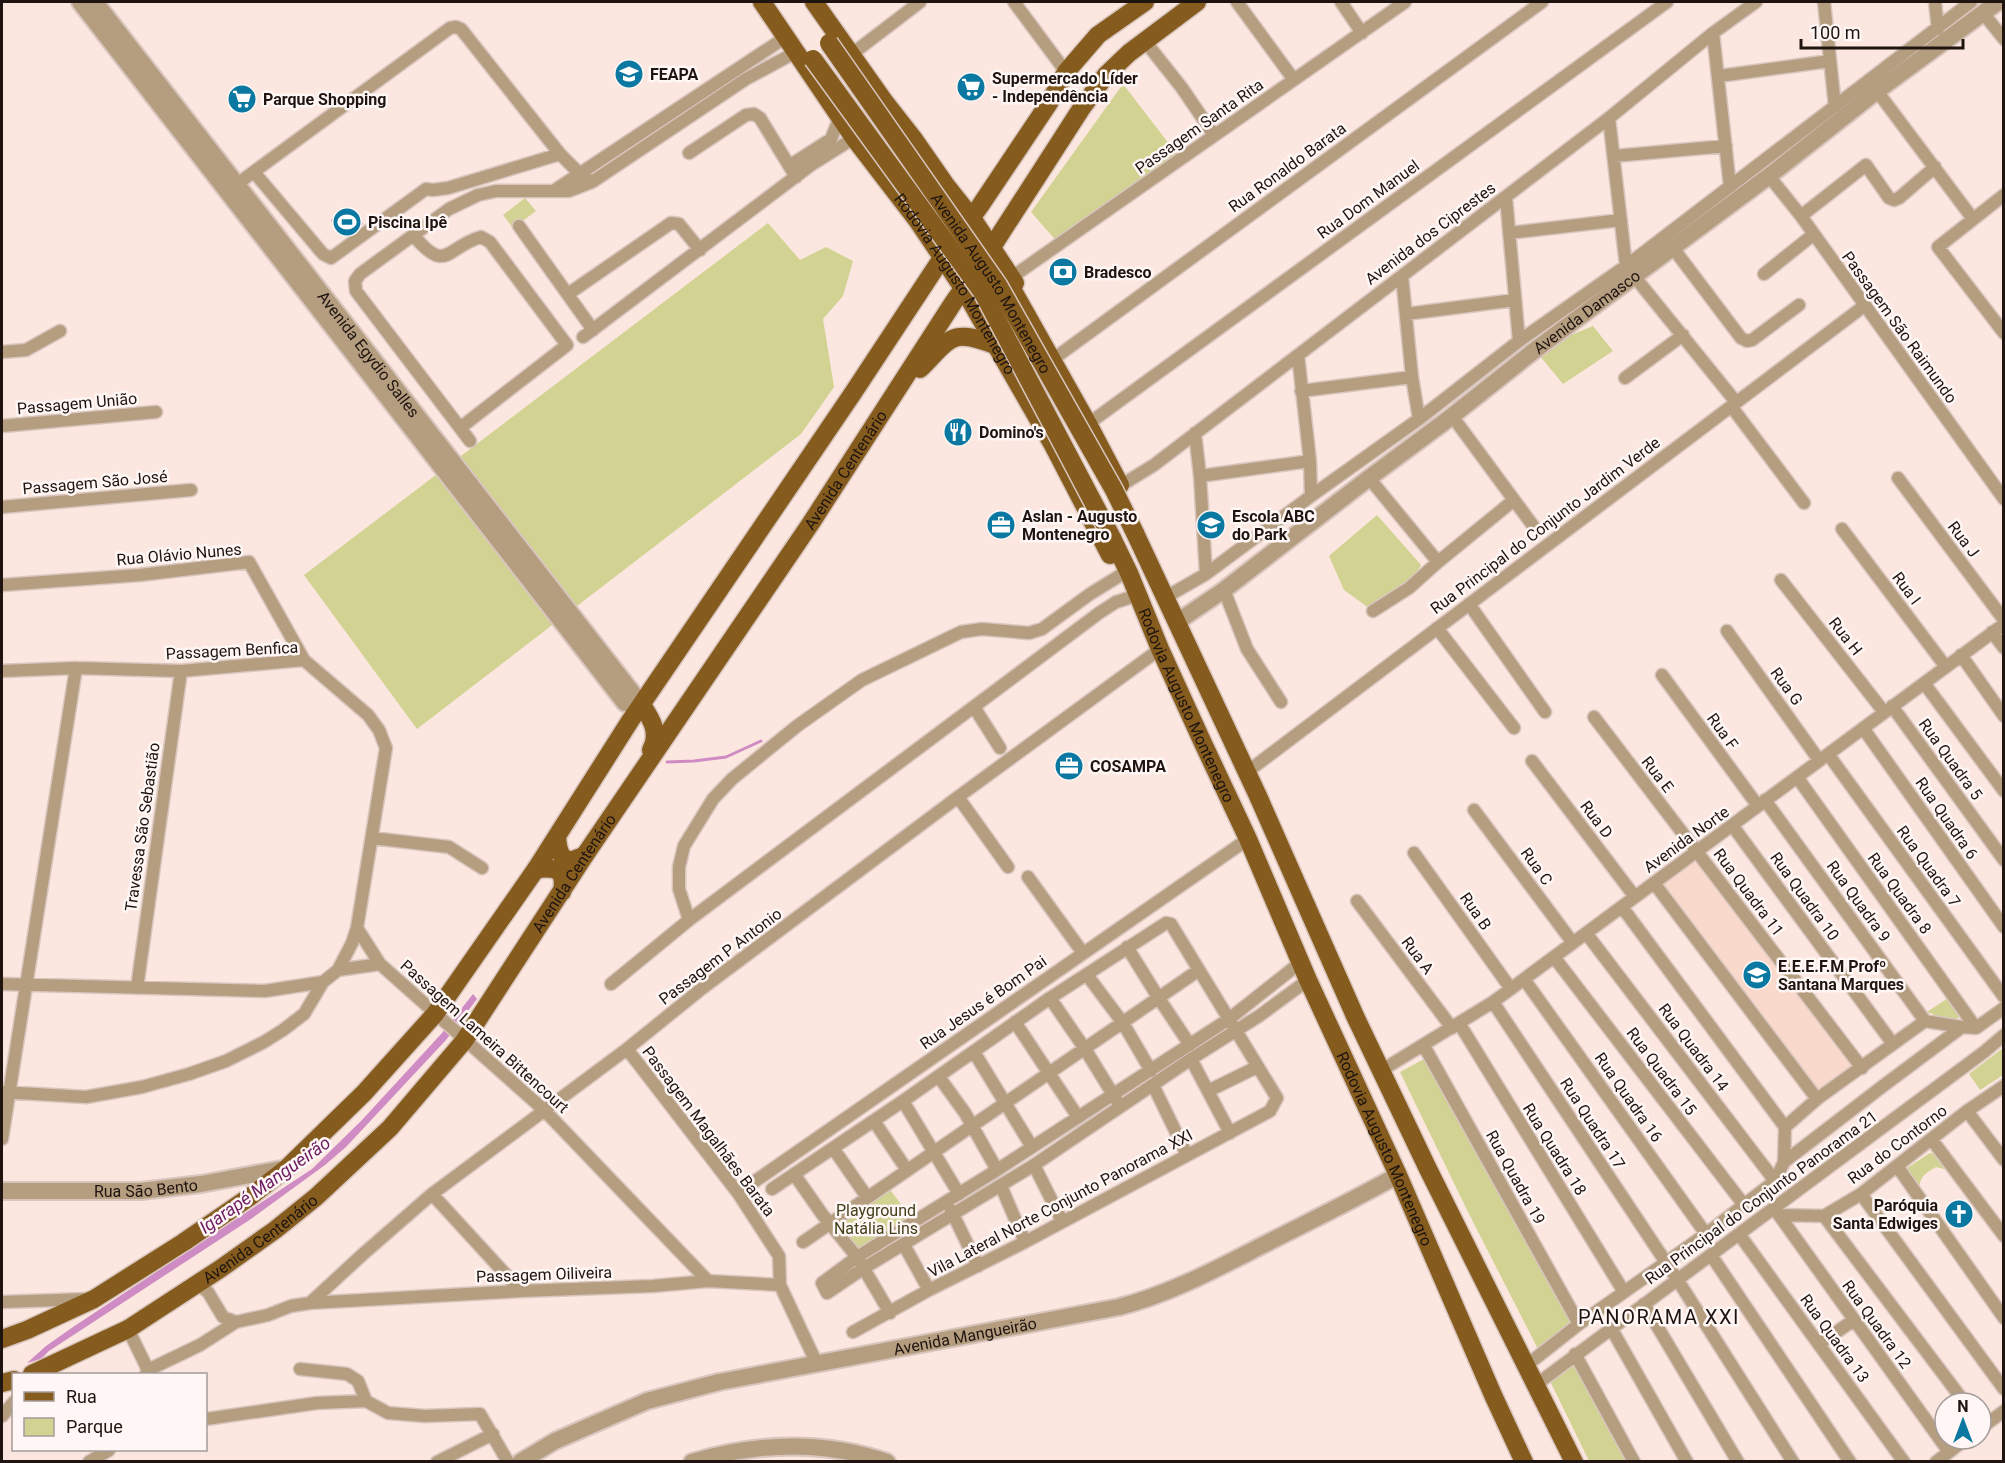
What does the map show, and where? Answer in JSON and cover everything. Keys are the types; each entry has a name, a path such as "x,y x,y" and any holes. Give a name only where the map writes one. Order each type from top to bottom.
{"main road":[{"name":"Rodovia Augusto Montenegro","path":"762,2 798,49 854,138 917,220 963,288 1053,445 1111,556 1126,573 1138,595 1160,649 1248,838 1308,980 1398,1175 1524,1461"},
{"name":"Avenida Augusto Montenegro","path":"771,2 798,49 983,292 1112,538 1126,573"},
{"name":"Avenida Augusto Montenegro","path":"800,2 998,285 1114,490 1157,580"},
{"name":"Rodovia Augusto Montenegro","path":"814,2 884,101 972,218 1012,277 1040,324 1048,353 1088,424 1156,559 1157,580 1308,906 1355,1016 1428,1169 1574,1461"},
{"name":"Avenida Centenário","path":"38,1373 128,1329 275,1230 316,1197 390,1128 462,1039 562,892 636,778 811,523 1093,92 1106,75 1144,40 1197,2"},
{"name":"Avenida Centenário","path":"2,1339 94,1299 251,1196 287,1168 438,1016 557,838 632,710 942,258 972,218 1049,103 1065,72 1098,35 1136,4"},
{"path":"917,220 931,231 939,231 950,222 954,207 945,184"},
{"path":"924,286 928,236"},
{"path":"994,340 977,298 976,289 978,283 991,274 997,274 1008,282 1048,353"},
{"path":"902,383 949,339 967,335 994,340"},
{"path":"632,710 655,727 656,733 656,742 636,778"},
{"path":"557,838 558,850 568,860 574,861 585,855"},
{"path":"536,869 555,869 561,873 564,880 562,892"}],"street":[{"name":"Avenida Egydio Salles","path":"80,2 632,710"},
{"name":"Avenida Egydio Salles","path":"95,2 632,710"},
{"path":"852,54 921,2"},
{"path":"1014,2 1065,72"},
{"path":"1237,2 1294,80"},
{"path":"1341,2 1362,33"},
{"name":"Passagem Santa Rita","path":"1012,277 1405,2"},
{"name":"Rua Ronaldo Barata","path":"1048,353 1542,2"},
{"name":"Rua Dom Manuel","path":"1088,424 1666,2"},
{"name":"Avenida dos Ciprestes","path":"1120,486 1154,465 1609,118 1713,33 1756,2"},
{"path":"1824,2 1835,107"},
{"path":"1935,2 1938,28"},
{"name":"Avenida Damasco","path":"1177,622 1224,590 1369,478 1630,271 1730,187 1938,28 1977,7 1998,2"},
{"path":"1977,7 2004,39"},
{"name":"Avenida Damasco","path":"1166,597 1206,574 1419,419 1519,341 1630,271 1672,248 1876,92 1977,7"},
{"path":"560,154 448,188 426,189 331,258 323,254 249,176 450,28 456,27 461,29 560,154 592,182"},
{"path":"1713,33 1730,187"},
{"path":"1144,40 1182,87 1214,135"},
{"path":"554,191 798,49"},
{"path":"470,441 356,291 355,281 360,274 449,210 478,195 496,190 569,191 592,182 746,80 798,49"},
{"path":"1719,76 1830,61"},
{"path":"1876,92 1973,219"},
{"path":"689,153 746,115 754,114 760,118 796,177"},
{"path":"519,226 568,294 588,334 811,165 835,144 840,117"},
{"path":"1609,118 1621,220 1630,271 1683,334 1804,503"},
{"path":"789,166 835,144 854,138"},
{"path":"1614,156 1726,146"},
{"path":"1801,216 1866,165 1889,198 1894,200 1935,167"},
{"name":"Passagem São Raimundo","path":"1769,176 1801,216 2004,499"},
{"path":"2004,195 1938,247 2004,333"},
{"path":"1506,197 1519,341"},
{"path":"1509,233 1621,220"},
{"path":"568,294 671,223 679,224 700,250"},
{"path":"1764,274 1814,234"},
{"path":"414,236 436,256 447,255 472,239 481,237 490,242 567,343 566,347 460,428"},
{"path":"1672,248 1741,338 1747,341 1752,340 1799,304"},
{"path":"1402,276 1412,377 1419,419"},
{"path":"1406,314 1515,300"},
{"name":"Rua Principal do Conjunto Jardim Verde","path":"1247,772 1864,306"},
{"path":"2,352 26,350 60,332"},
{"path":"1625,378 1683,334"},
{"path":"1298,355 1310,461 1311,496"},
{"path":"1301,391 1412,377"},
{"name":"Passagem União","path":"2,426 156,412"},
{"path":"1458,424 1534,527"},
{"path":"1196,433 1206,574"},
{"path":"1200,476 1310,461"},
{"path":"1369,478 1438,562"},
{"name":"Rua J","path":"1898,478 2004,622"},
{"name":"Passagem São José","path":"2,507 191,490"},
{"path":"1373,611 1409,588 1514,500"},
{"name":"Rua I","path":"1842,529 1946,667"},
{"name":"Rua Olávio Nunes","path":"2,585 140,575 249,562 304,660"},
{"path":"689,920 678,889 678,867 684,846 713,799 732,779 798,726 862,680 961,632 982,629 1029,633 1042,629 1105,584 1126,573"},
{"name":"Rua H","path":"1781,580 1888,709"},
{"path":"1105,584 1116,602"},
{"path":"1224,590 1247,649 1281,702"},
{"path":"610,984 689,920 1053,648 1116,602 1138,595"},
{"path":"1469,604 1545,712"},
{"name":"Avenida Norte","path":"1382,1070 1493,1002 2004,622"},
{"path":"1437,628 1514,728"},
{"path":"1042,629 1053,648"},
{"name":"Rua G","path":"1727,631 1823,757"},
{"path":"1992,632 2004,648"},
{"name":"Passagem P Antonio","path":"310,1303 432,1194 627,1049 700,990 1160,649"},
{"path":"1961,656 2004,716"},
{"name":"Passagem Benfica","path":"2,671 76,669 181,671 304,660 368,715 379,730 386,748 357,928 338,970"},
{"path":"2,1139 5,1093 26,985 76,669"},
{"name":"Travessa São Sebastião","path":"137,988 181,671"},
{"name":"Rua F","path":"1662,675 1761,803"},
{"path":"1924,683 2004,791"},
{"path":"974,707 1000,748"},
{"name":"Rua Quadra 5","path":"1888,709 2004,860"},
{"name":"Rua E","path":"1594,717 1697,851"},
{"name":"Rua Quadra 6","path":"1863,728 2004,927"},
{"name":"Rua Quadra 7","path":"1823,757 2004,997"},
{"name":"Rua D","path":"1532,761 1635,897"},
{"name":"Rua Quadra 8","path":"1797,777 1977,1028"},
{"path":"958,797 1008,867"},
{"name":"Rua Quadra 9","path":"1761,803 1925,1021"},
{"name":"Rua C","path":"1474,810 1573,943"},
{"name":"Rua Quadra 10","path":"1732,825 1893,1044"},
{"path":"372,838 449,847 482,868"},
{"name":"Rua Jesus é Bom Pai","path":"738,1193 1248,838"},
{"name":"Rua Quadra 11","path":"1697,851 1862,1068"},
{"name":"Rua B","path":"1414,853 1511,989"},
{"path":"1028,878 1083,953"},
{"path":"1654,883 1817,1100"},
{"name":"Rua A","path":"1357,901 1455,1026"},
{"path":"1622,907 1785,1127 1784,1162"},
{"path":"772,1189 939,1077 1050,998 1168,923 1171,924 1233,1024 1257,1067 1208,1091"},
{"path":"357,928 381,964"},
{"name":"Rua Quadra 14","path":"1586,933 1775,1181"},
{"path":"1127,947 1190,1045"},
{"name":"Rua Quadra 15","path":"1554,957 1744,1205"},
{"path":"861,1263 904,1245 1001,1186 1121,1108 1191,1059 1301,962"},
{"name":"Passagem Lameira Bittencourt","path":"338,970 381,964 462,1039 544,1110 708,1281"},
{"path":"5,1093 86,1097 142,1087 226,1061 264,1042 304,1014 323,982 338,970"},
{"path":"802,1242 1199,970"},
{"path":"1087,975 1123,1023 1151,1071"},
{"name":"Rua Quadra 16","path":"1524,979 1706,1234"},
{"path":"861,1263 946,1201 1190,1045 1233,1024 1308,980"},
{"path":"2,984 265,991 323,982"},
{"path":"1050,998 1085,1048 1121,1108"},
{"name":"Rua Quadra 17","path":"1493,1002 1665,1263"},
{"path":"1785,1127 1817,1100 1925,1021 1962,1028 1977,1028 2004,1008"},
{"path":"1015,1022 1078,1117"},
{"name":"Rua Quadra 18","path":"1455,1026 1624,1292"},
{"name":"Rua Principal do Conjunto Panorama 21","path":"1527,1365 1579,1324 1706,1234 1775,1181 1784,1162 1962,1028"},
{"name":"Rua Principal do Conjunto Panorama 21","path":"1537,1384 1739,1234 1776,1211 2004,1035"},
{"name":"Rua Quadra 19","path":"1424,1046 1579,1324"},
{"name":"Passagem Magalhães Barata","path":"627,1049 738,1193 779,1256 780,1285 817,1364"},
{"path":"974,1052 1032,1147"},
{"path":"1191,1059 1230,1133"},
{"name":"Vila Lateral Norte Conjunto Panorama XXI","path":"853,1332 1270,1111 1277,1098 1257,1067"},
{"path":"939,1077 972,1125 997,1170"},
{"path":"1152,1085 1187,1155"},
{"name":"Rua do Contorno","path":"1824,1216 1861,1194 1968,1111 2002,1090"},
{"path":"903,1101 959,1194"},
{"path":"1968,1111 2004,1160"},
{"path":"874,1121 907,1170"},
{"path":"1932,1140 2004,1236"},
{"path":"832,1148 867,1197"},
{"path":"1034,1165 1062,1221"},
{"path":"1897,1166 2004,1318"},
{"name":"Rua São Bento","path":"2,1191 141,1191 201,1184 287,1168"},
{"path":"794,1174 861,1263 890,1313"},
{"name":"Avenida Mangueirão","path":"519,1461 555,1441 647,1401 720,1382 1119,1307 1168,1293 1398,1175"},
{"path":"1001,1186 1025,1242"},
{"path":"432,1194 521,1291"},
{"path":"1861,1194 2004,1389"},
{"path":"946,1201 978,1266"},
{"path":"1776,1211 1824,1216 1956,1391"},
{"name":"Rua Quadra 12","path":"1776,1211 1949,1452"},
{"name":"Rua Quadra 13","path":"1739,1234 1904,1461"},
{"path":"904,1245 929,1290"},
{"path":"1711,1255 1850,1461"},
{"path":"1665,1263 1793,1461"},
{"name":"Passagem Oiliveira","path":"236,1322 268,1315 291,1306 310,1303 653,1286 708,1281 780,1285"},
{"path":"197,1284 208,1292 223,1317 236,1322"},
{"path":"2,1302 94,1299"},
{"path":"1644,1304 1738,1461"},
{"path":"1819,1344 1854,1320"},
{"path":"128,1329 147,1372 200,1345 236,1322"},
{"path":"1611,1328 1687,1461"},
{"path":"1575,1354 1634,1461"},
{"path":"300,1369 347,1374 358,1381 366,1401"},
{"path":"207,1419 317,1403 366,1401 388,1413 425,1416 480,1414 508,1461"},
{"path":"2,1416 12,1404"},
{"path":"437,1461 493,1434"},
{"path":"692,1461 741,1450 785,1446 819,1447 887,1461"},
{"path":"89,1461 106,1451"},
{"path":"1936,1461 1949,1452"}],"shaded area":[{"name":"Piscina Ipê","path":"347,208 363,224 345,236 331,220"},
{"name":"E.E.E.F.M Profº Santana Marques","path":"1694,853 1858,1067 1817,1095 1657,884"},
{"path":"473,994 477,999 446,1040 346,1147 325,1165 251,1219 49,1351 41,1359 27,1363 73,1327 312,1169 362,1120 442,1033"}],"green space":[{"path":"1123,84 1180,158 1059,244 1031,212"},
{"path":"525,198 536,211 513,228 503,215"},
{"path":"768,223 800,260 826,247 853,261 843,296 823,319 834,387 801,434 417,729 304,575"},
{"path":"1593,326 1613,351 1563,384 1535,350"},
{"path":"1377,515 1421,565 1409,588 1373,611 1344,590 1329,556"},
{"path":"1948,998 1960,1016 1953,1022 1927,1012"},
{"path":"2003,1048 2003,1075 1980,1090 1969,1074"},
{"path":"1426,1058 1574,1321 1538,1349 1400,1072"},
{"path":"1930,1153 1938,1154 1952,1171 1936,1167 1926,1174 1920,1185 1920,1201 1901,1172"},
{"name":"Playground Natália Lins","path":"886,1184 914,1222 857,1257 830,1223"},
{"path":"1574,1365 1625,1461 1589,1461 1551,1383 1552,1379"}],"waterway":[{"path":"667,762 726,757 761,741"}],"place":[{"name":"FEAPA","path":"629,74"},
{"name":"Supermercado Líder - Independência","path":"971,87"},
{"name":"Parque Shopping","path":"242,99"},
{"name":"Piscina Ipê","path":"347,222"},
{"name":"Bradesco","path":"1063,272"},
{"name":"Domino's","path":"958,432"},
{"name":"Aslan - Augusto Montenegro","path":"1001,525"},
{"name":"Escola ABC do Park","path":"1211,525"},
{"name":"COSAMPA","path":"1069,766"},
{"name":"E.E.E.F.M Profº Santana Marques","path":"1757,975"},
{"name":"Paróquia Santa Edwiges","path":"1959,1214"}],"district":[{"name":"PANORAMA XXI","path":"1659,1317"}],"water label":[{"name":"Igarapé Mangueirão","path":"265,1185"}]}
